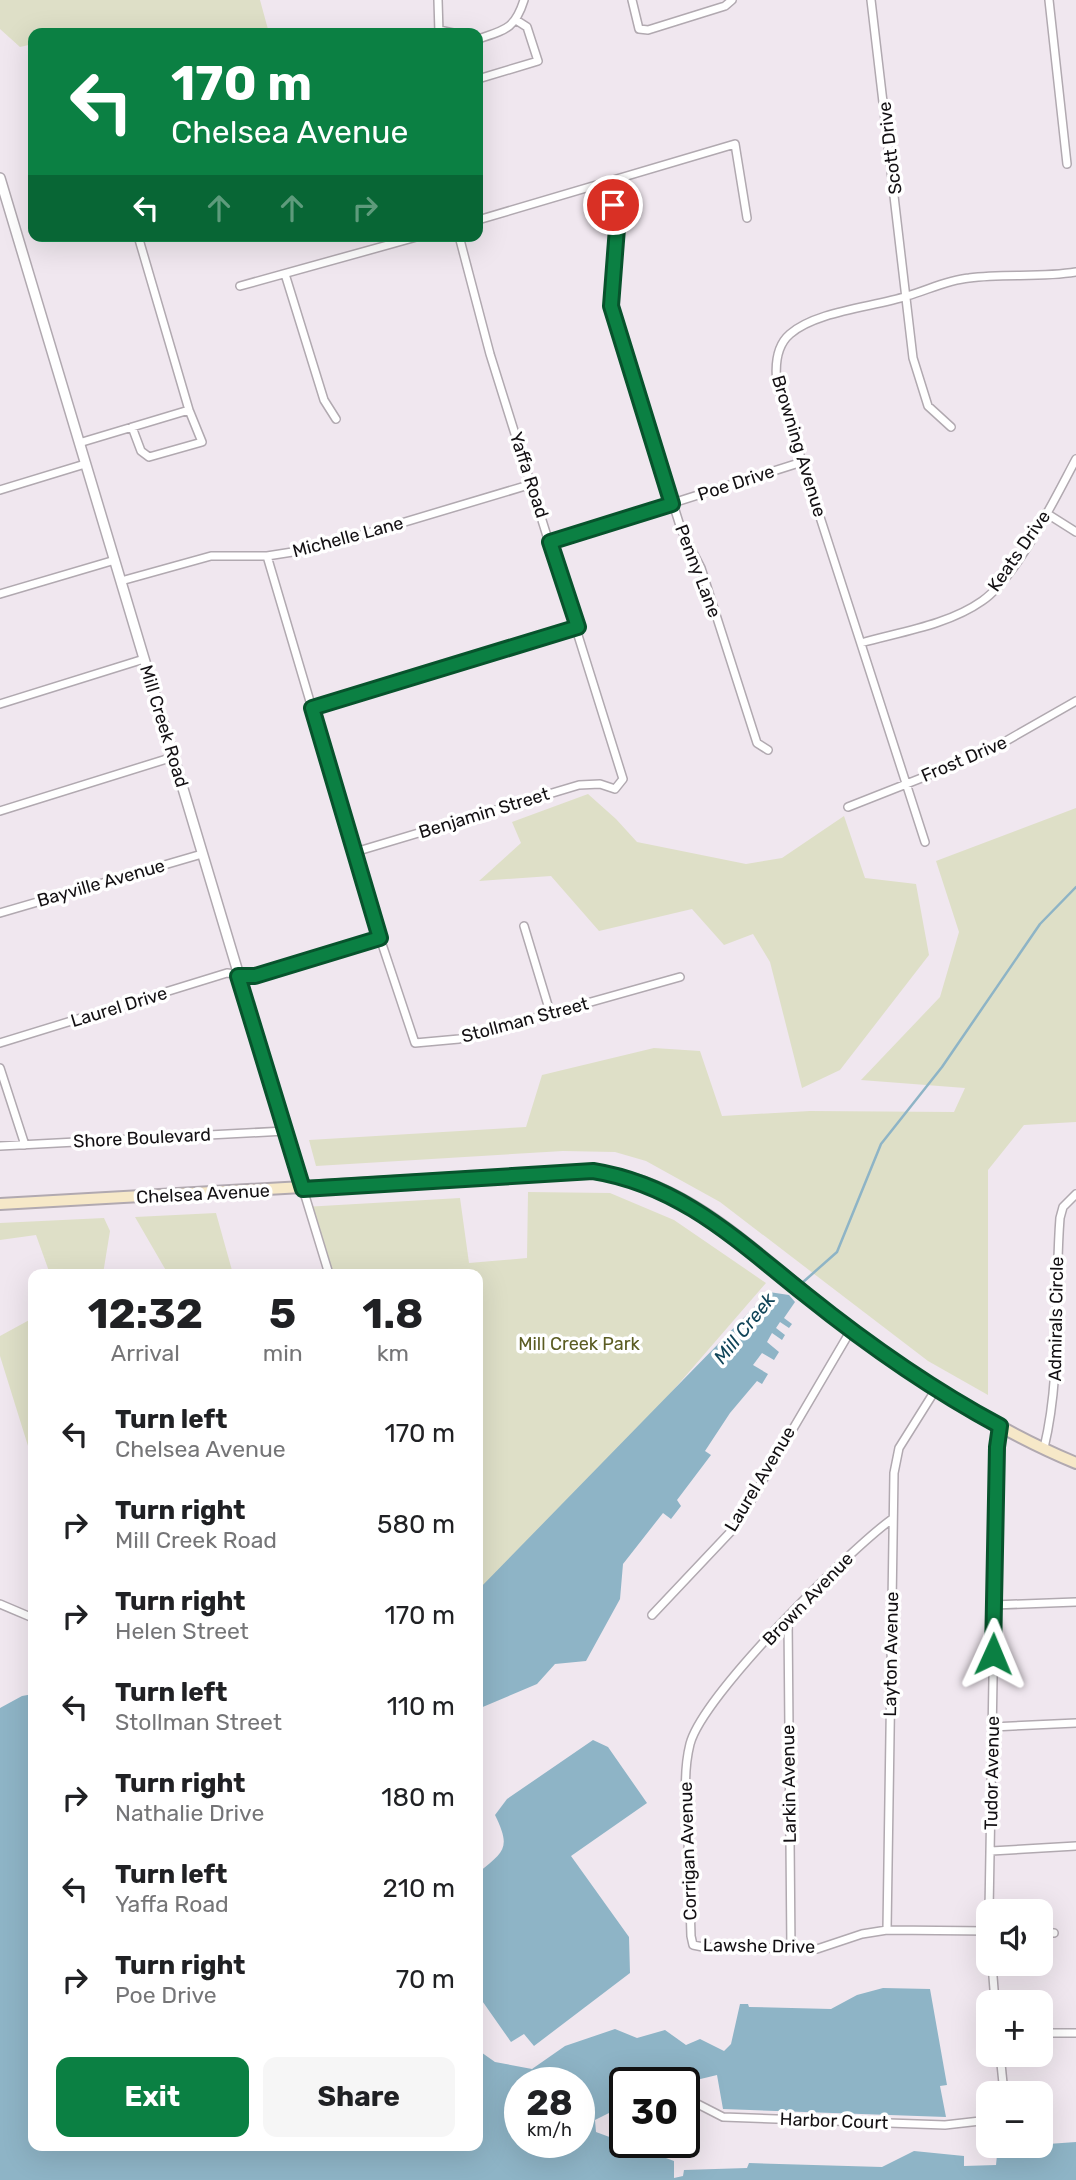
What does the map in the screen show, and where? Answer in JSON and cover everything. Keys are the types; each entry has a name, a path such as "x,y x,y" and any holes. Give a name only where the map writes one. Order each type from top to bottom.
{"main road":[{"name":"Chelsea Avenue","path":"0,1204 550,1173 593,1171 618,1175 660,1190 703,1214 851,1330 936,1390 1000,1426 1076,1463"}],"street":[{"path":"438,0 439,28"},
{"path":"483,37 511,27 524,0"},
{"path":"632,0 639,29 648,30 725,5 732,0"},
{"name":"Scott Drive","path":"871,0 908,296 913,358 928,406 951,428"},
{"path":"1049,0 1067,164"},
{"path":"483,78 538,61 527,27 516,20"},
{"path":"483,219 736,144 747,218"},
{"name":"Mill Creek Road","path":"0,177 327,1269"},
{"name":"Penny Lane","path":"610,181 617,228 611,306 672,504 701,568 757,743 768,750"},
{"path":"132,427 141,451 149,457 202,442 189,410 140,242"},
{"path":"240,286 399,242"},
{"name":"Yaffa Road","path":"460,242 490,354 622,769 623,779 615,789"},
{"name":"Browning Avenue","path":"925,842 777,384 775,367 789,335 813,321 908,296 942,283 969,278 1076,272"},
{"path":"285,274 324,400 335,419"},
{"path":"79,443 189,410"},
{"name":"Keats Drive","path":"861,643 935,622 983,601 1014,563 1076,459"},
{"name":"Poe Drive","path":"550,542 802,461"},
{"path":"0,490 85,464"},
{"name":"Michelle Lane","path":"121,581 211,556 267,556 318,548 532,484"},
{"path":"1046,513 1076,532"},
{"name":"Stollman Street","path":"267,556 380,938 415,1043 459,1039 680,977"},
{"path":"0,594 115,560"},
{"path":"312,708 578,627"},
{"path":"0,704 144,659"},
{"name":"Frost Drive","path":"848,807 1007,743 1076,701"},
{"path":"0,811 173,757"},
{"name":"Benjamin Street","path":"355,852 579,785 600,784 615,789"},
{"name":"Bayville Avenue","path":"0,913 202,854"},
{"path":"524,926 550,1013"},
{"name":"Laurel Drive","path":"0,1043 227,973 255,976 380,938"},
{"path":"0,1068 25,1145"},
{"name":"Shore Boulevard","path":"0,1146 285,1131"},
{"name":"Admirals Circle","path":"1044,1448 1052,1415 1056,1368 1060,1218 1063,1207 1076,1194"},
{"name":"Laurel Avenue","path":"652,1615 736,1526 851,1330"},
{"name":"Layton Avenue","path":"887,1930 894,1473 899,1448 936,1390"},
{"name":"Tudor Avenue","path":"989,1899 997,1447 1000,1426"},
{"name":"Brown Avenue","path":"728,1684 856,1549 892,1519"},
{"path":"994,1605 1076,1602"},
{"path":"0,1604 28,1616"},
{"name":"Larkin Avenue","path":"788,1618 791,1950"},
{"name":"Corrigan Avenue","path":"694,1945 688,1892 685,1780 691,1743 699,1722 728,1684"},
{"path":"992,1727 1076,1723"},
{"path":"991,1851 1076,1846"},
{"name":"Lawshe Drive","path":"694,1945 715,1949 817,1950 862,1934 887,1930 976,1931"},
{"path":"1053,2033 1076,2033"},
{"name":"Harbor Court","path":"700,2105 723,2117 945,2125 976,2121"}],"green space":[{"path":"0,0 260,0 268,28 28,28 28,45 20,47 0,29"},
{"path":"588,794 637,842 746,864 782,858 844,816 865,878 916,884 929,955 840,1070 802,1088 770,962 753,934 724,945 692,909 599,931 551,876 479,881 521,843 512,822"},
{"path":"1076,808 1076,1122 1024,1125 988,1170 988,1395 928,1361 720,1202 646,1161 615,1152 563,1151 316,1166 309,1140 526,1127 542,1075 654,1048 700,1051 722,1116 810,1111 954,1112 965,1088 861,1080 940,997 959,932 936,861"},
{"name":"Mill Creek Park","path":"528,1192 610,1193 674,1220 766,1283 522,1565 483,1600 483,1269 323,1269 304,1207 460,1198 469,1263 527,1258"},
{"path":"216,1213 232,1269 165,1269 135,1217"},
{"path":"104,1218 110,1231 104,1269 48,1269 36,1235 0,1240 0,1223"},
{"path":"28,1321 28,1446 0,1356 0,1336"}],"water":[{"path":"769,1292 789,1295 795,1302 784,1318 792,1324 789,1328 780,1322 776,1328 785,1335 782,1340 772,1333 767,1342 779,1352 774,1360 762,1353 753,1365 768,1374 762,1384 757,1381 730,1413 705,1451 711,1455 677,1500 681,1506 671,1519 663,1513 623,1564 620,1599 586,1661 555,1664 537,1684 483,1707 483,1585"},
{"path":"28,1695 28,2151 483,2151 483,2054 495,2062 521,2067 504,2067 504,2158 595,2158 595,2120 596,2132 609,2137 609,2158 666,2158 674,2161 674,2178 683,2176 684,2170 747,2168 749,2163 882,2167 914,2151 964,2156 964,2166 996,2165 997,2158 1053,2158 1053,2144 1076,2142 1076,2180 0,2180 0,1708"},
{"path":"593,1740 608,1747 647,1803 571,1856 629,1937 630,1973 534,2046 524,2034 511,2042 483,2002 483,1869 503,1848 503,1835 495,1815 507,1799"},
{"path":"883,1988 930,1989 947,2085 940,2086 946,2117 723,2109 717,2075 700,2079 700,2067 609,2067 609,2113 595,2120 595,2067 535,2067 565,2046 615,2029 637,2038 665,2030 686,2045 700,2039 724,2051 731,2044 740,2004 748,2004 749,2007 831,2009 857,1995"}],"waterway":[{"name":"Mill Creek","path":"802,1283 837,1252 881,1144 942,1067 1040,924 1076,887"}],"route":[{"path":"613,205 617,228 611,306 672,504 550,542 578,627 312,708 380,938 255,976 238,976 303,1189 593,1171 640,1181 703,1214 851,1330 917,1377 1000,1426 997,1447 993,1654"}]}
